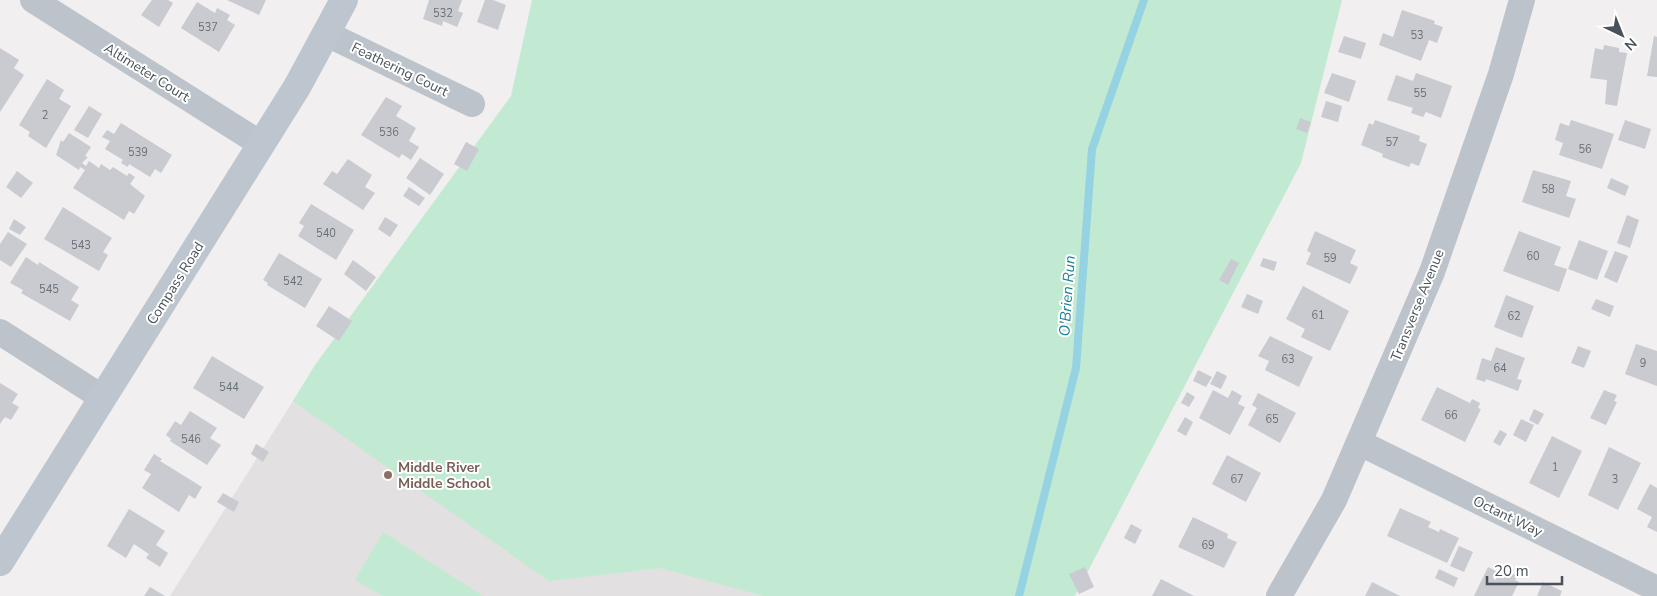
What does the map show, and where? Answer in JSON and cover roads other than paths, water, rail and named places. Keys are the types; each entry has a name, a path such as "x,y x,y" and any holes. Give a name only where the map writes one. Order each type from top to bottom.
{"street":[{"name":"Altimeter Court","path":"33,0 261,144"},
{"name":"Compass Road","path":"0,562 261,144 327,34 344,0"},
{"name":"Transverse Avenue","path":"1279,596 1334,500 1432,272 1501,74 1522,0"},
{"name":"Feathering Court","path":"327,34 472,104"},
{"path":"0,332 103,398"},
{"name":"Octant Way","path":"1360,443 1657,589"}],"waterway":[{"name":"O'Brien Run","path":"1019,596 1076,368 1092,149 1144,0"}],"place":[{"name":"Middle River Middle School","path":"388,475"}]}
